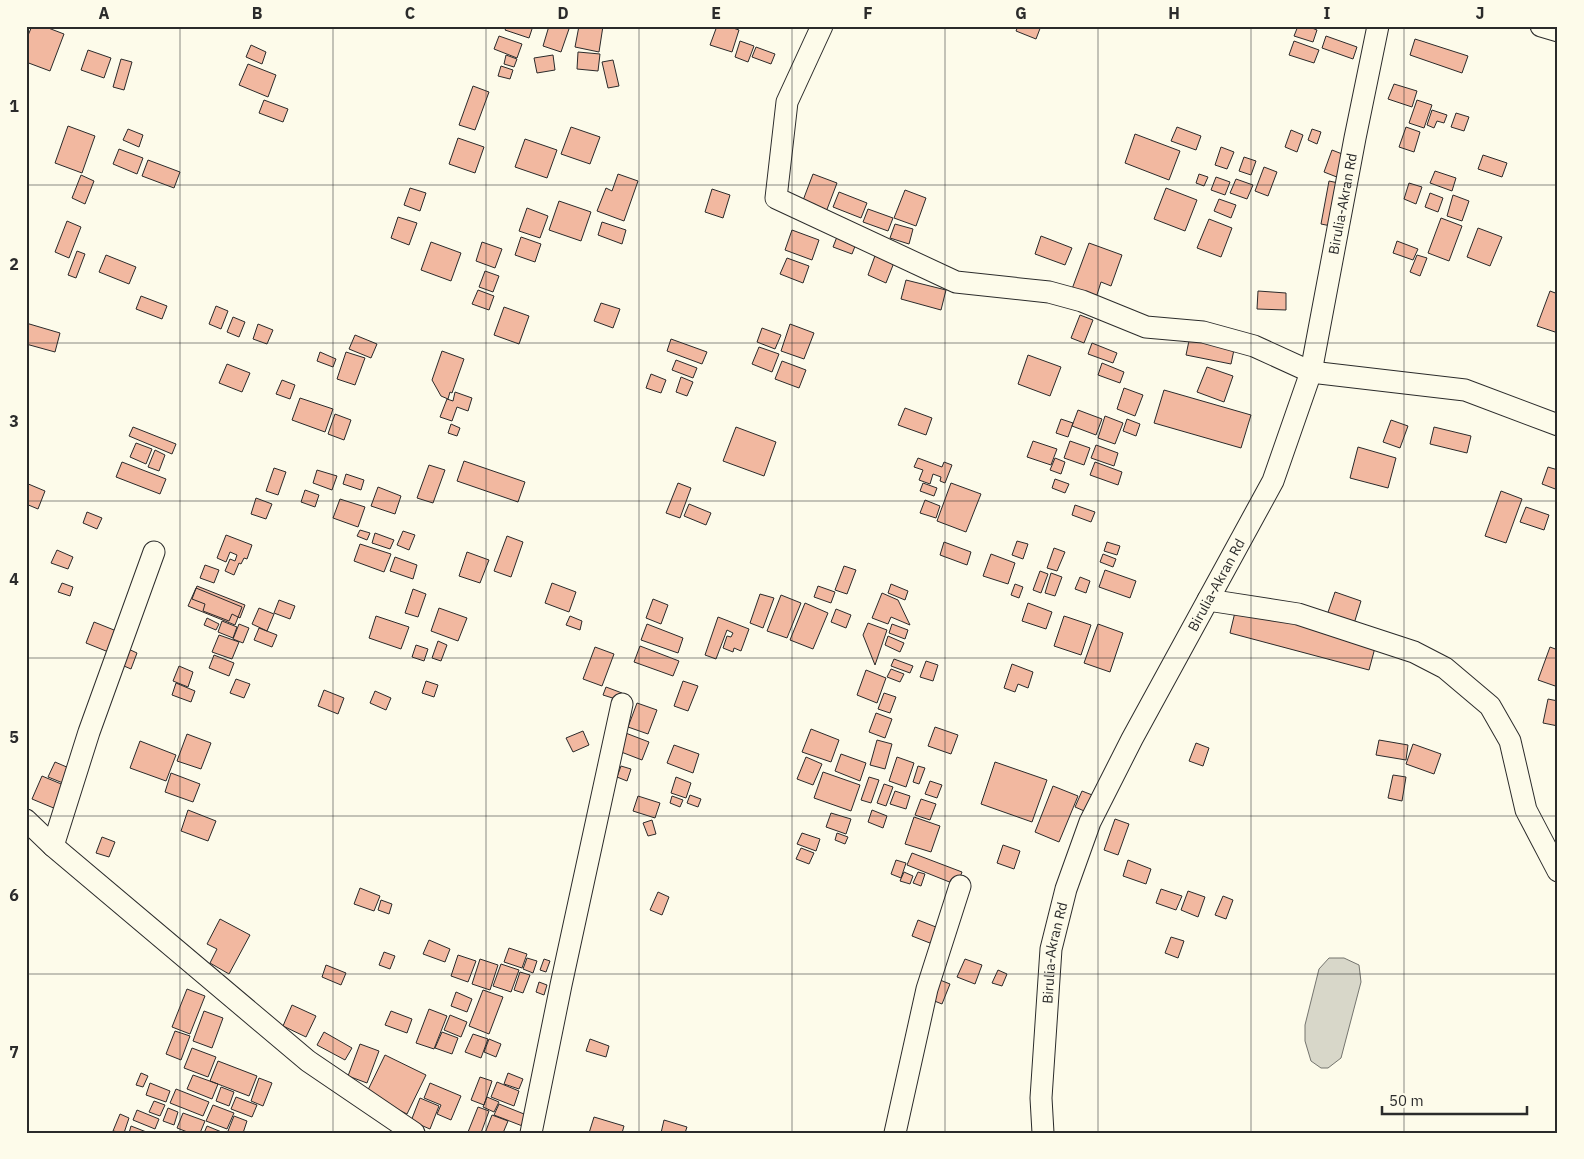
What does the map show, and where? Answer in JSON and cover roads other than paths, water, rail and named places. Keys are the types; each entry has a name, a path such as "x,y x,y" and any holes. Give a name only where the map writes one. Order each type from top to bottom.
{"street":[{"path":"822,26 787,102 776,198 956,282 1049,292 1082,300 1146,327 1203,332 1254,346 1311,372 1465,390 1558,426"},
{"name":"Birulia-Akran Rd","path":"1043,1133 1041,1098 1051,949 1066,889 1090,822 1132,739 1273,481 1311,372 1378,26"},
{"path":"1541,26 1558,31"},
{"path":"53,846 89,732 154,552"},
{"path":"1208,600 1298,614 1414,652 1445,668 1490,706 1510,741 1526,810 1558,871"},
{"path":"531,1133 622,704"},
{"path":"26,820 53,846 308,1061 391,1126 414,1133"},
{"path":"895,1133 927,989 960,886"}]}
